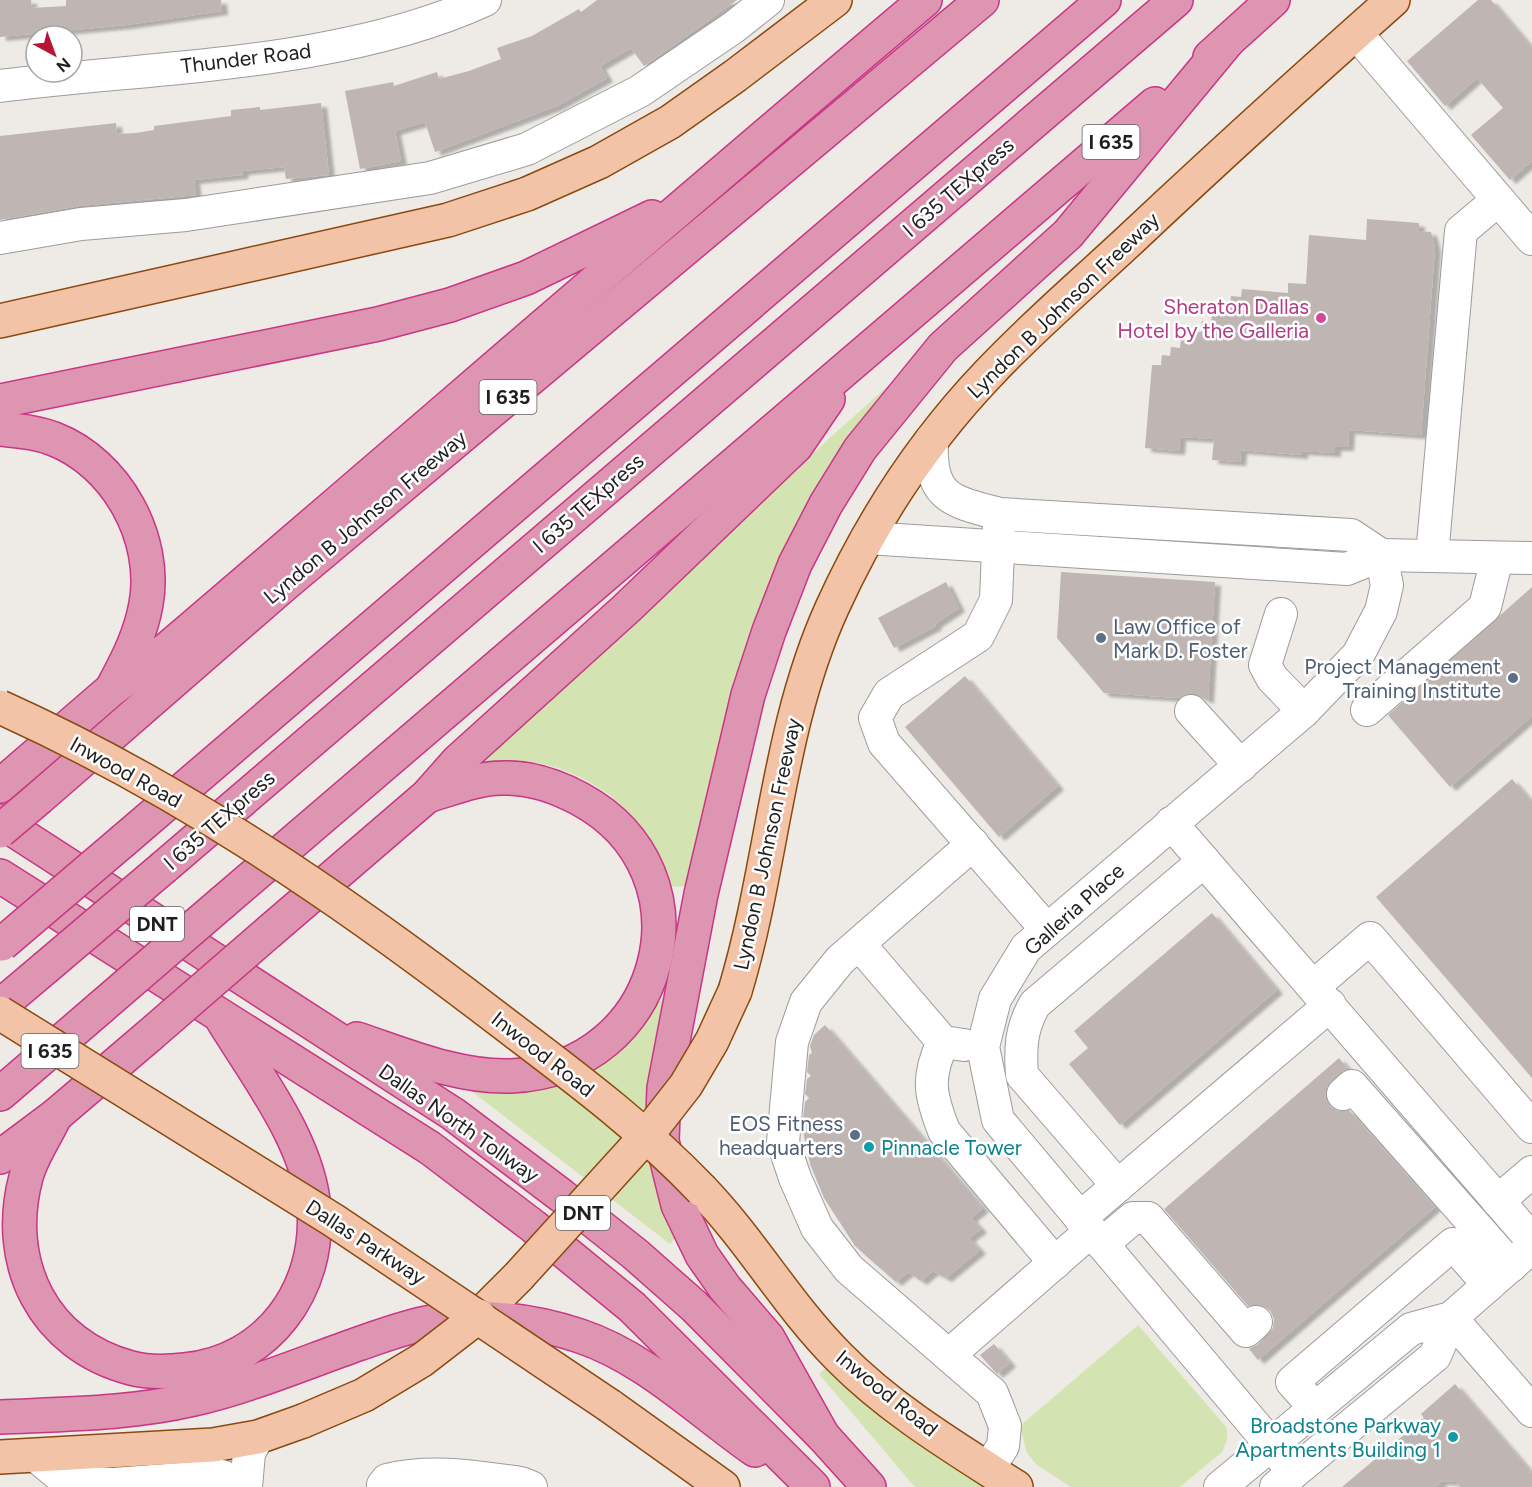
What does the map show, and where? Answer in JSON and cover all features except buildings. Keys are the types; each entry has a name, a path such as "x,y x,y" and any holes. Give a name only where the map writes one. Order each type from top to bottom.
{"highway":[{"path":"10,778 112,689 166,650 602,278 691,198 925,0"},
{"name":"Lyndon B Johnson Freeway","path":"0,831 294,576 982,0"},
{"path":"1,945 1104,0"},
{"name":"I 635 TEXpress","path":"0,1006 1176,0"},
{"name":"I 635","path":"0,1094 1227,42 1273,0"},
{"path":"823,1436 768,1338 725,1288 702,1255 678,1205 662,1141 664,1088 701,894 748,695 769,631 795,564 826,504 860,449 943,347 1068,234 1227,42"},
{"path":"0,401 378,324 450,305 525,278 691,198"},
{"path":"0,1157 55,1116 427,796 458,760 568,664 796,446 855,360"},
{"path":"0,429 40,434 56,439 81,454 105,474 124,498 137,522 147,574 147,602 140,631 112,689"},
{"path":"315,1026 437,1065 510,1076 542,1072 594,1051 631,1016 644,994 657,948 657,905 640,857 610,819 570,793 523,779 500,778 476,782 427,796"},
{"name":"Dallas North Tollway","path":"0,821 453,1114 635,1254 694,1306 823,1436 869,1487"},
{"name":"Dallas North Tollway","path":"0,876 430,1148 533,1226 633,1307 813,1487"},
{"path":"55,1116 26,1176 18,1216 20,1254 31,1288 51,1318 74,1340 104,1359 133,1368 164,1372 197,1369 225,1362 253,1346 278,1326 296,1301 308,1271 314,1243 314,1207 300,1150 217,1012"},
{"path":"0,1417 122,1411 161,1406 237,1386 393,1332 431,1322 507,1319 582,1337 634,1362 808,1487"}],"main road":[{"path":"0,321 448,220 527,194 599,162 670,122 835,0"},
{"name":"Lyndon B Johnson Freeway","path":"0,1457 213,1445 258,1437 303,1421 374,1389 422,1360 479,1316 519,1276 647,1135 686,1085 712,1041 735,991 748,946 793,721 810,666 831,609 867,538 932,439 989,372 1393,0"},
{"name":"Inwood Road","path":"0,707 155,786 337,899 391,937 647,1135 712,1200 817,1333 859,1376 904,1412 1016,1487"},
{"name":"Dallas Parkway","path":"0,1013 333,1220 479,1316 723,1487"}],"street":[{"name":"Thunder Road","path":"0,86 277,56 401,32 485,0"},
{"path":"0,238 81,224 186,215 398,184 430,178 527,149 640,91 768,0"},
{"path":"1356,33 1532,240"},
{"path":"1432,556 1461,231 1498,200"},
{"path":"932,439 930,466 939,487 953,499 1000,514 1352,535 1381,555"},
{"path":"1000,514 996,600 978,636 888,694 875,718 884,743 1047,930"},
{"path":"867,538 1347,569 1381,555 1532,558"},
{"name":"Galleria Place","path":"1285,1479 1271,1445 998,1120 983,1047 995,999 1026,948 1304,711 1358,655 1370,637 1381,611 1387,585 1381,555"},
{"path":"1367,710 1485,606 1497,558"},
{"path":"1281,614 1265,665 1272,678 1304,711"},
{"path":"1191,711 1240,765"},
{"path":"1171,823 1532,1240"},
{"path":"973,844 840,960 806,1002 792,1042 783,1142 795,1178 817,1228 849,1269 950,1354 992,1393 1005,1426 1003,1446 988,1469"},
{"path":"1118,1186 1022,1075 1020,1051 1024,1024 1035,1004 1204,861"},
{"path":"950,1354 1091,1231 1118,1186 1322,996 1370,938 1532,1127"},
{"path":"859,944 944,1042 983,1047"},
{"path":"944,1042 934,1062 930,1083 935,1108 944,1131 1055,1263"},
{"path":"1343,1095 1352,1086 1511,1266"},
{"path":"1498,1201 1532,1172"},
{"path":"1091,1231 1133,1218 1148,1218 1246,1331 1256,1322"},
{"path":"1315,1408 1292,1382 1453,1244 1511,1266"},
{"path":"1220,1487 1411,1329 1451,1318 1511,1266"},
{"path":"1451,1318 1532,1411"},
{"path":"1285,1479 1435,1356 1451,1318"},
{"path":"35,1455 66,1481 112,1484 222,1476 243,1481 249,1453 258,1437"},
{"path":"383,1485 387,1480 403,1476 445,1473 531,1487"}],"green space":[{"path":"890,384 830,473 689,886 667,887 655,847 644,830 616,800 580,777 561,769 521,761 470,763 575,679 756,504"},
{"path":"654,1001 667,1001 677,1236 670,1244 470,1090 474,1084 529,1086"},
{"path":"1138,1325 1226,1427 1226,1443 1222,1452 1180,1487 1071,1487 1037,1465 1027,1453 1020,1426"},
{"path":"825,1369 902,1431 984,1487 915,1487 819,1374"}],"place":[{"name":"Sheraton Dallas Hotel by the Galleria","path":"1321,318"},
{"name":"Law Office of Mark D. Foster","path":"1101,638"},
{"name":"Project Management Training Institute","path":"1513,678"},
{"name":"EOS Fitness headquarters","path":"855,1135"},
{"name":"Pinnacle Tower","path":"869,1147"},
{"name":"Broadstone Parkway Apartments Building 1","path":"1453,1437"}]}
